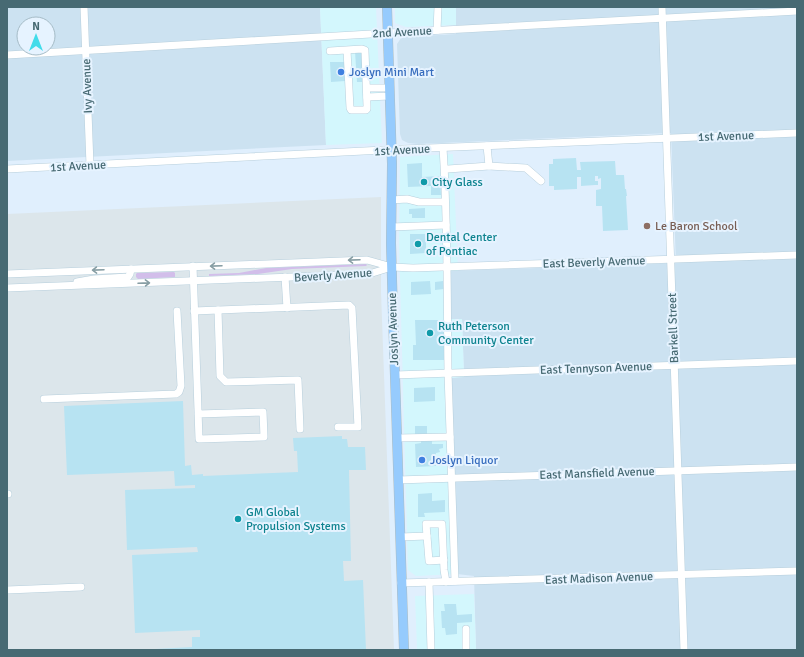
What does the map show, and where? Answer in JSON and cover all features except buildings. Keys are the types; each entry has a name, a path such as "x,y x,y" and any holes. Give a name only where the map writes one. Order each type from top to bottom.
{"main road":[{"name":"Joslyn Avenue","path":"386,7 392,150 391,227 404,650"}],"street":[{"name":"Ivy Avenue","path":"84,7 90,165"},
{"path":"437,30 438,7"},
{"name":"Barkell Street","path":"662,7 684,650"},
{"name":"2nd Avenue","path":"7,55 797,11"},
{"path":"330,51 349,50 362,49 365,50 367,88 366,110 351,110 350,108 349,50 351,35"},
{"path":"367,88 390,92"},
{"path":"367,97 390,92"},
{"name":"1st Avenue","path":"7,169 392,150 797,133"},
{"path":"487,146 489,166"},
{"path":"442,148 446,202 448,373 455,582"},
{"path":"448,169 489,166 526,168 541,181"},
{"path":"392,200 407,199 419,202 446,202"},
{"path":"391,227 446,225"},
{"name":"East Beverly Avenue","path":"392,267 447,267 797,255"},
{"name":"Beverly Avenue","path":"7,274 367,260 392,267"},
{"path":"193,266 194,311 199,440 264,437 263,412 198,414"},
{"name":"Beverly Avenue","path":"7,288 369,274 392,267"},
{"path":"57,287 94,279 126,278 130,274 131,269"},
{"path":"285,278 287,308"},
{"path":"194,311 349,305 352,308 358,427 338,427"},
{"path":"218,310 220,376 226,382 298,380 300,429"},
{"path":"44,399 176,394 179,392 180,386 177,311"},
{"name":"East Tennyson Avenue","path":"395,375 797,361"},
{"path":"397,438 450,437"},
{"name":"East Mansfield Avenue","path":"398,480 797,466"},
{"path":"444,560 429,561 426,524 442,524 446,582"},
{"path":"400,537 427,536"},
{"name":"East Madison Avenue","path":"401,583 797,571"},
{"path":"429,582 432,650"},
{"path":"7,590 81,587"},
{"path":"466,629 466,650"}],"shaded area":[{"path":"7,7 320,7 326,145 7,161"},
{"path":"320,7 376,7 382,143 326,145"},
{"path":"395,7 456,7 456,25 406,27 395,23"},
{"path":"456,7 797,7 797,650 476,650 474,576 457,574 451,378 464,376 462,319 451,320 449,271 676,263 671,133 418,144 408,143 402,140 400,134 397,44 401,38 405,37 456,34"},
{"path":"453,154 458,271 450,271 451,319 462,319 464,377 451,378 457,574 416,576 408,570 399,242 400,157"},
{"path":"381,197 381,292 394,650 7,650 7,214"},
{"path":"366,264 366,266 292,269 258,274 209,276 209,274 239,273 266,268"},
{"path":"174,272 175,277 138,279 136,277 137,273"},
{"path":"474,594 476,650 417,650 415,596"}],"place":[{"name":"Joslyn Mini Mart","path":"341,72"},
{"name":"City Glass","path":"424,182"},
{"name":"Le Baron School","path":"647,226"},
{"name":"Dental Center of Pontiac","path":"418,244"},
{"name":"Ruth Peterson Community Center","path":"430,333"},
{"name":"Joslyn Liquor","path":"422,460"},
{"name":"GM Global Propulsion Systems","path":"238,519"}]}
